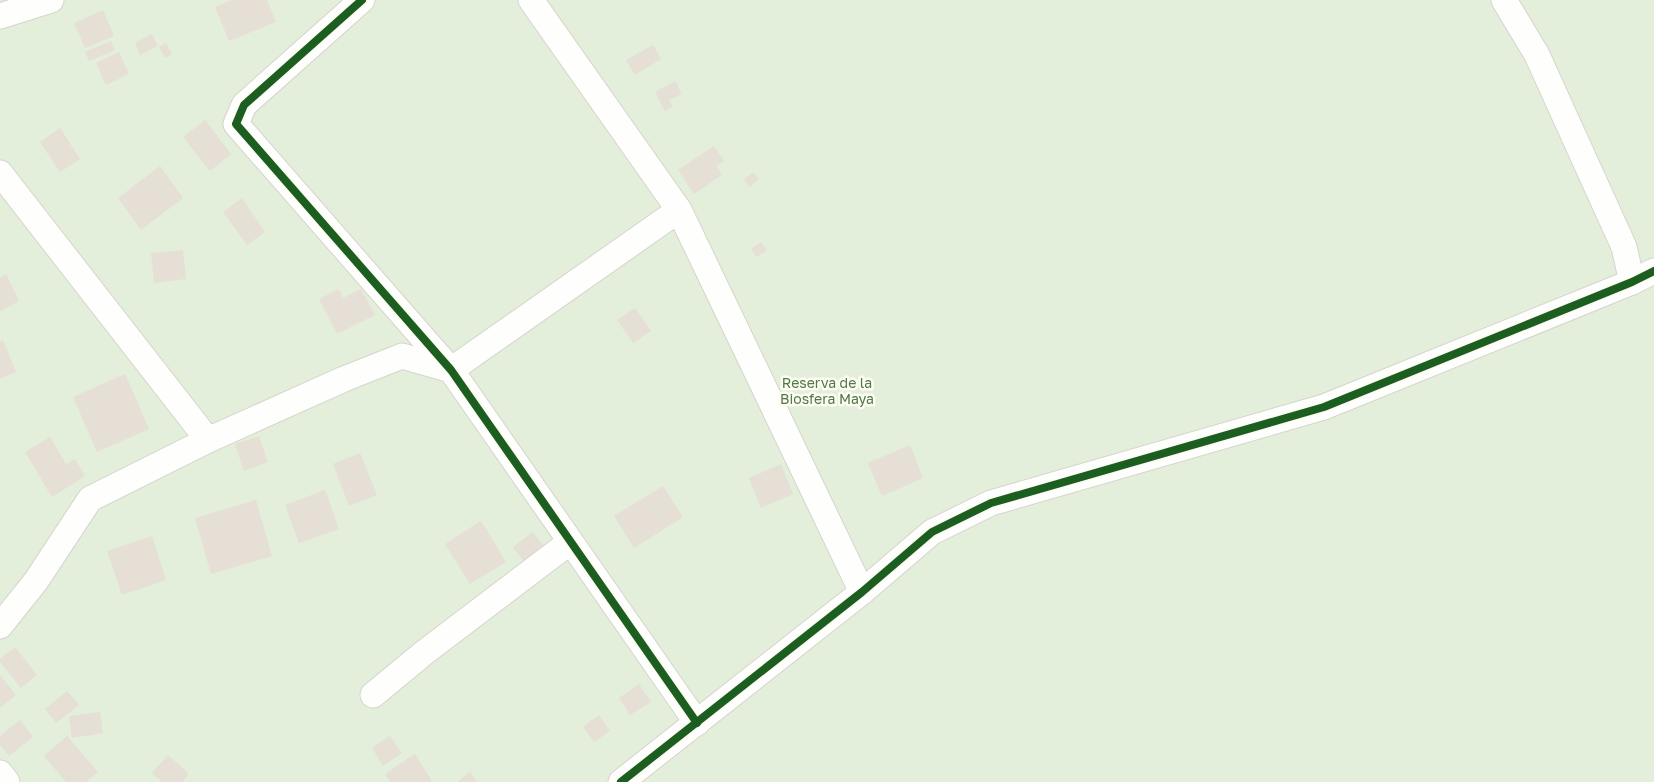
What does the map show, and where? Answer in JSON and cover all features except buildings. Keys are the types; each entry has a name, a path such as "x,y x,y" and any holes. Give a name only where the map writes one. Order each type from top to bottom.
{"street":[{"path":"0,16 51,0"},
{"path":"362,0 244,105 236,124 451,370 697,723"},
{"path":"531,0 678,210 862,592"},
{"path":"1504,0 1537,55 1624,247 1632,282"},
{"path":"0,173 208,440"},
{"path":"451,370 678,210"},
{"path":"621,782 862,592 932,532 991,503 1324,407 1632,282 1654,271"},
{"path":"0,626 36,581 90,500 208,440 344,379 402,356 451,370"},
{"path":"373,695 425,652 570,542"},
{"path":"0,773 7,782"}],"green space":[{"name":"Reserva de la Biosfera Maya","path":"0,0 1654,0 1654,782 0,782"}],"cycle path":[{"path":"362,0 244,105 236,124 451,370 697,723"},
{"path":"621,782 862,592 932,532 991,503 1324,407 1632,282 1654,271"}]}
